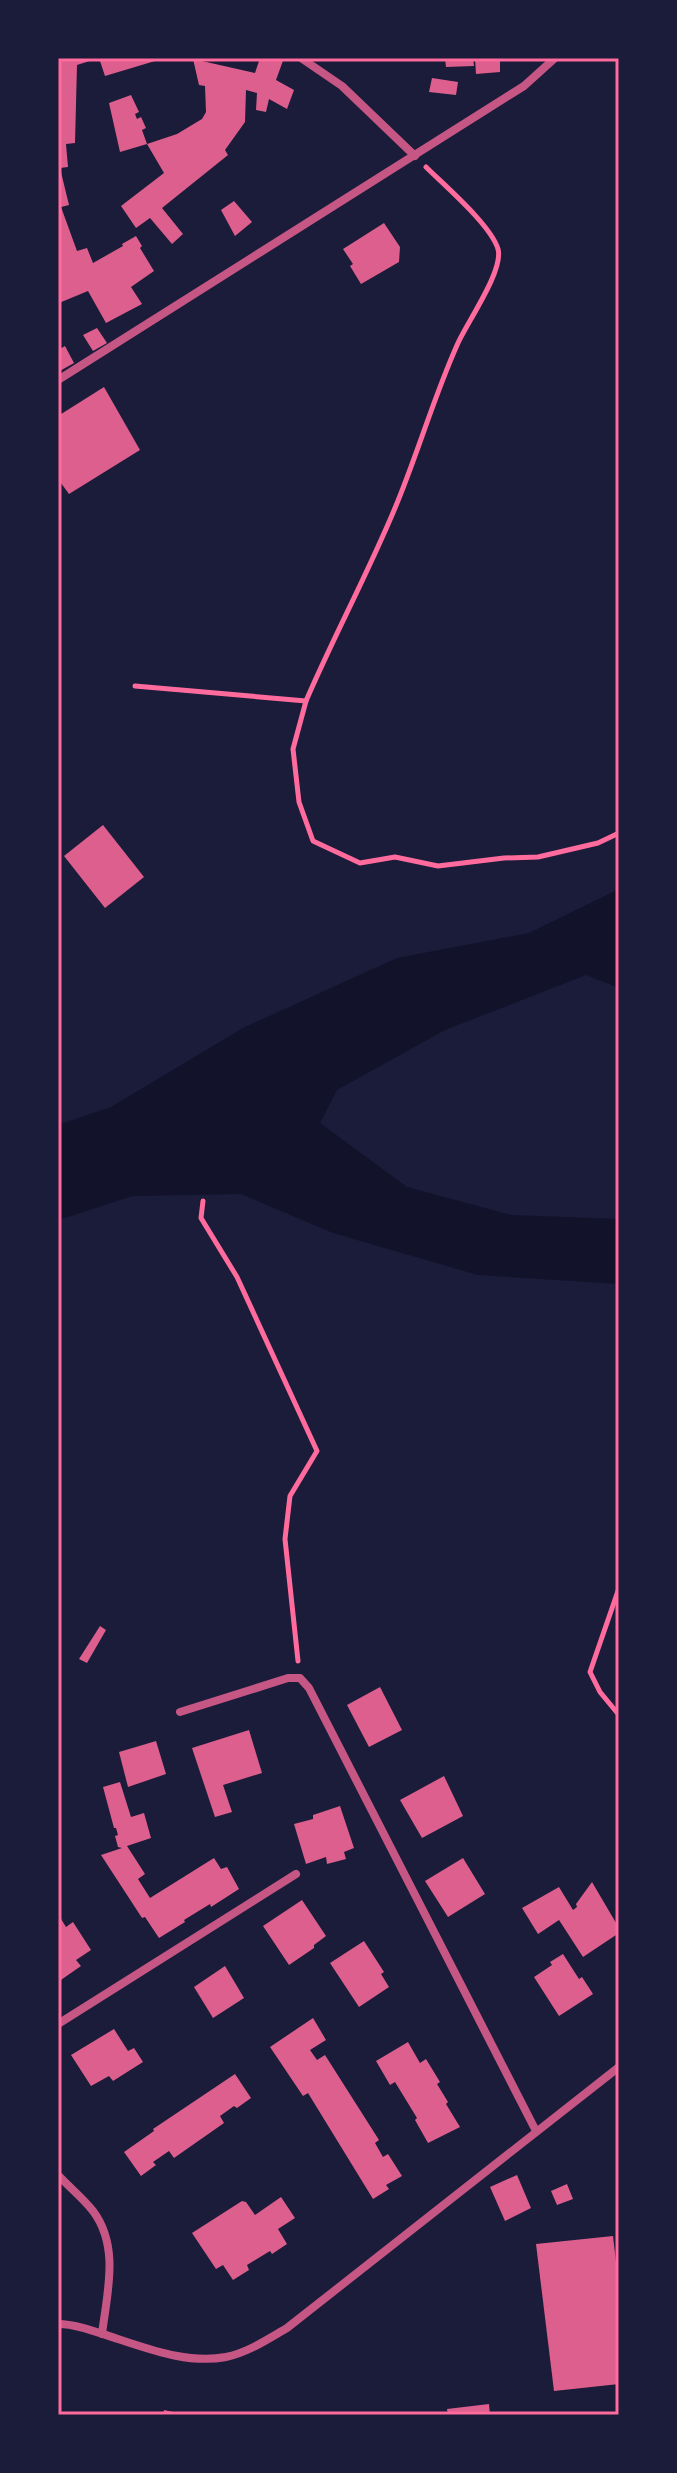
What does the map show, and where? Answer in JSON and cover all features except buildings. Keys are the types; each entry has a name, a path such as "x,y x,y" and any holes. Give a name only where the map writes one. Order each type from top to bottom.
{"street":[{"path":"301,58 342,86 415,156"},
{"path":"58,380 524,86 555,58"},
{"path":"180,1712 288,1678 300,1678 309,1688 536,2131"},
{"path":"58,2024 296,1874"},
{"path":"58,2324 102,2334 166,2355 226,2357 254,2347 287,2328 619,2067"},
{"path":"58,2175 93,2211 105,2232 111,2257 102,2334"}],"path":[{"path":"415,156 487,229 499,258 458,344 395,508 306,701 293,749 299,802 313,841 360,863 395,857 438,866 538,857 598,843 619,833"},
{"path":"135,686 306,701"},
{"path":"203,1201 201,1218 237,1277 317,1451 290,1496 285,1539 300,1678"},
{"path":"619,1588 590,1672 600,1692 619,1715"}],"shaded area":[{"path":"619,889 619,988 586,975 445,1030 337,1090 320,1123 407,1187 511,1215 619,1219 619,1284 478,1275 333,1233 241,1194 133,1196 58,1220 58,1125 111,1107 243,1028 397,958 529,933"}]}
